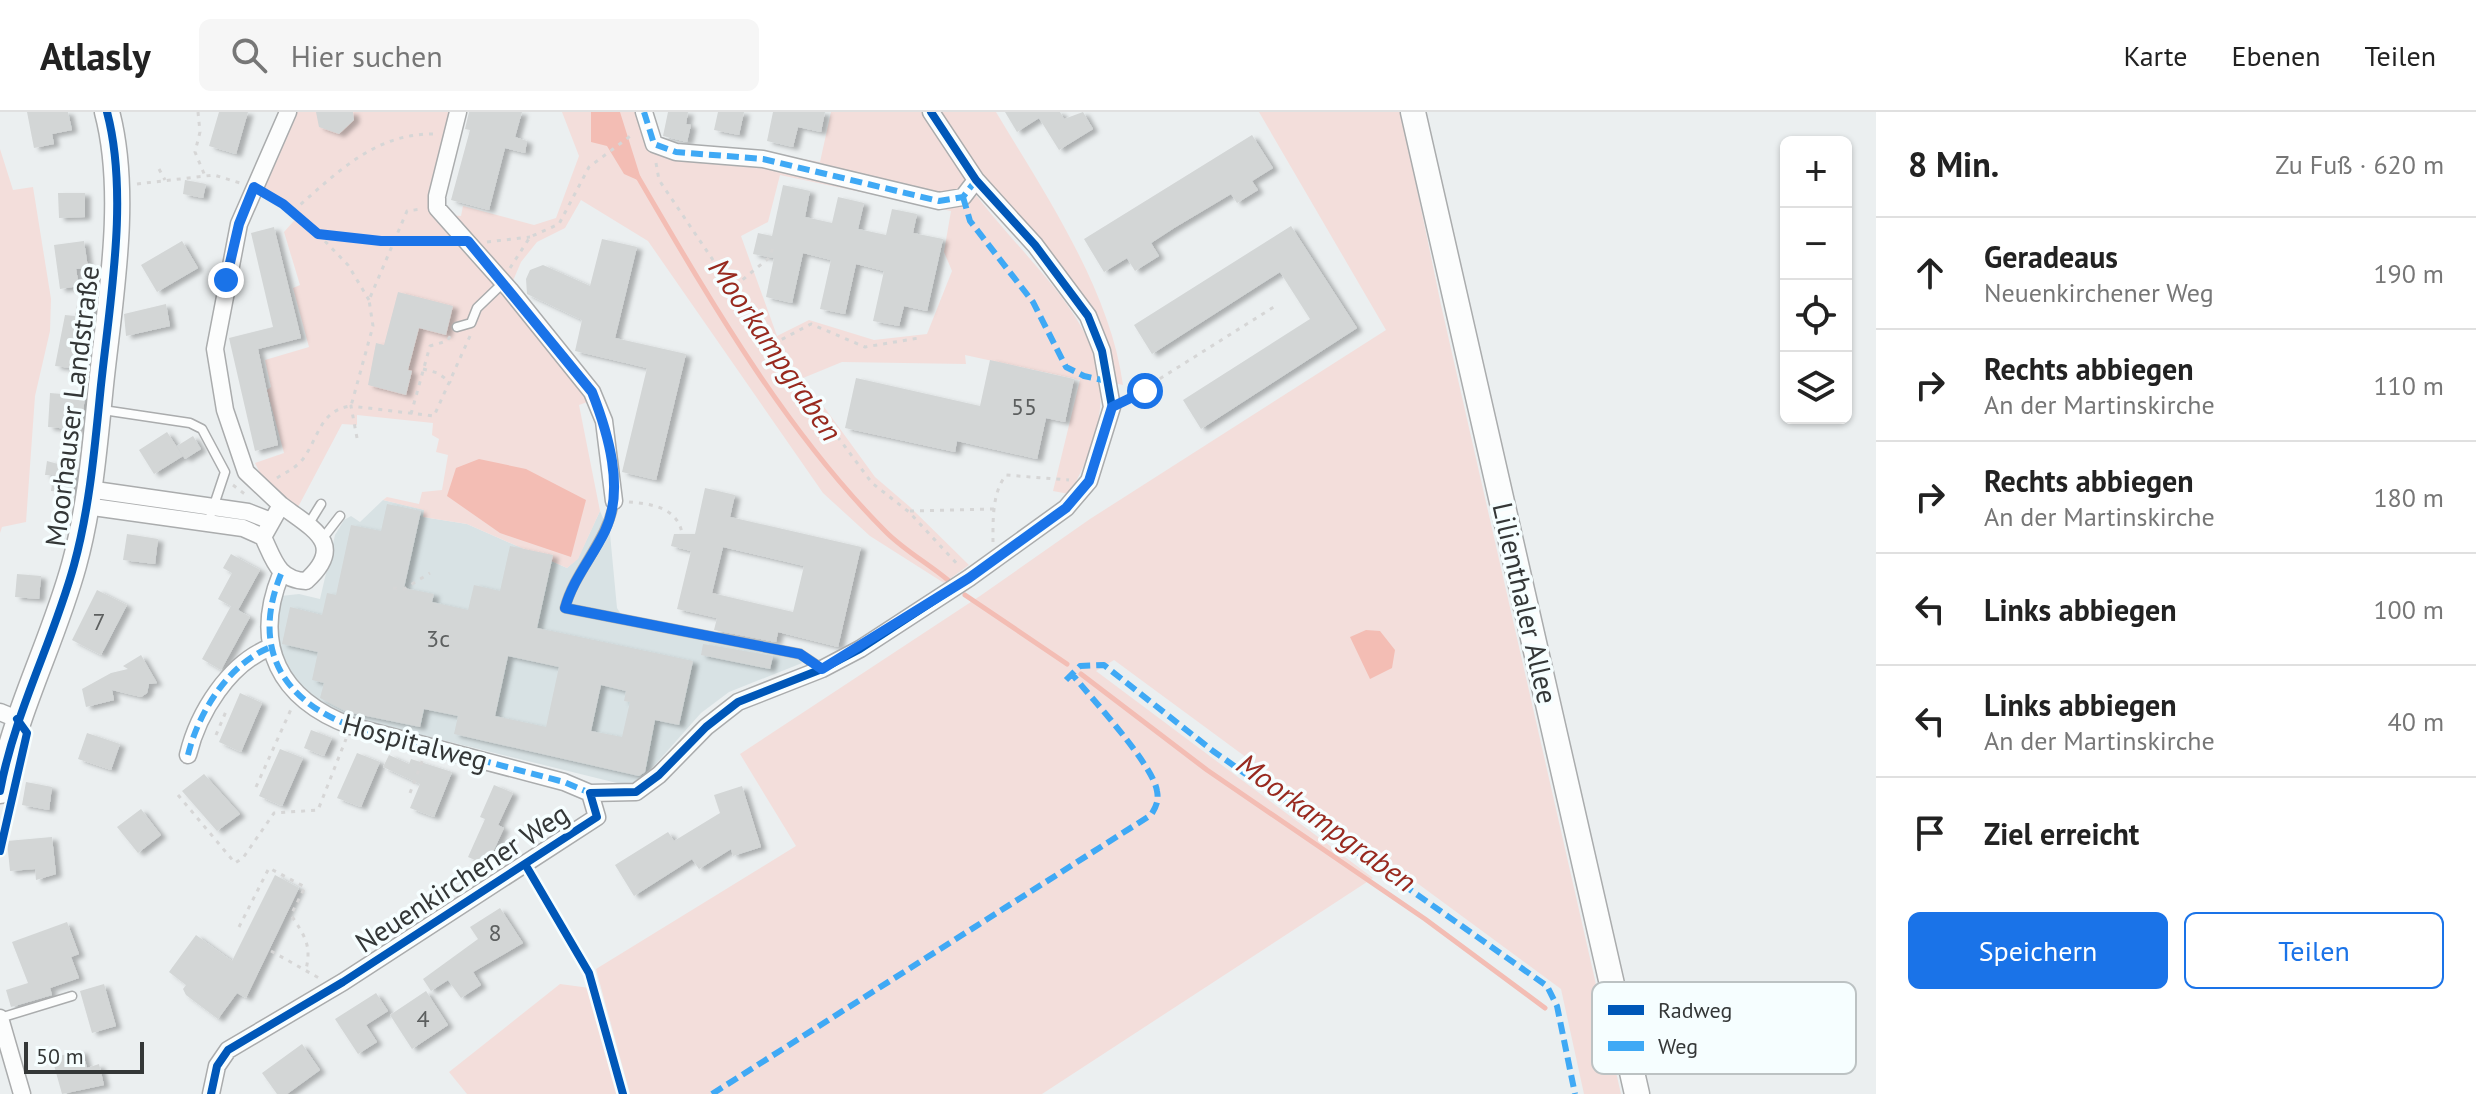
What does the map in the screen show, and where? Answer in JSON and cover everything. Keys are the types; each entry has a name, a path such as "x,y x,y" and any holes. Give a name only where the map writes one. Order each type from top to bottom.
{"main road":[{"name":"Moorhauser Landstraße","path":"0,791 8,716 75,564 87,497 98,409 117,186 114,139 107,112"},
{"name":"Lilienthaler Allee","path":"1413,112 1611,982"},
{"name":"Lilienthaler Allee","path":"1632,1074 1637,1094"}],"street":[{"path":"281,505 267,529 281,574 292,580 306,581 320,568 326,548 323,538 308,525 260,489 246,472 225,410 215,349 239,224 288,112"},
{"path":"458,112 437,196 437,208 504,283 592,392 604,421 614,501"},
{"path":"644,112 654,144 676,152 763,159 939,201 963,197 976,180"},
{"name":"Neuenkirchener Weg","path":"211,1094 217,1066 228,1050 330,989 597,817 590,793 636,792 659,775 706,727 738,702 822,669 969,578 1066,508 1089,481 1112,407 1102,351 1088,316 1035,245 976,180 931,112"},
{"path":"87,497 211,515 243,528 267,529"},
{"name":"Hospitalweg","path":"281,574 269,602 267,625 271,647 285,681 328,718 564,782 590,793"},
{"path":"188,755 193,732 213,698 252,655 271,647"},
{"path":"0,1018 22,1094"}],"lane":[{"path":"457,327 471,323 477,308 504,283"},
{"path":"98,409 190,423 202,429 225,472 211,515"},
{"path":"614,501 605,531 570,589 565,608 800,654 822,669"},
{"path":"308,525 321,504"},
{"path":"323,538 340,516"},
{"path":"0,1018 72,996"}],"path":[{"path":"198,112 200,132 195,152 205,176"},
{"path":"292,212 360,153 380,143 431,134 453,135"},
{"path":"318,234 392,240 502,242 530,237 559,224 589,167 632,134"},
{"path":"654,144 659,180 772,345 872,483 909,512 969,578"},
{"path":"159,169 165,180"},
{"path":"117,186 214,175 254,187 292,212 348,265 369,300 373,326 351,406 357,438"},
{"path":"369,300 391,250 392,240 407,211 437,208"},
{"path":"504,283 530,237"},
{"path":"735,287 770,257 773,247"},
{"path":"1112,407 1145,391 1277,305"},
{"path":"260,489 296,466 323,420 336,408 351,406 434,416 470,339 471,323"},
{"path":"772,345 811,324 865,347 919,338"},
{"path":"411,414 430,346 447,341 457,327"},
{"path":"423,369 438,373 451,383"},
{"path":"992,561 994,509 1000,482 1006,475 1089,481"},
{"path":"614,501 657,505 677,520 682,533"},
{"path":"909,512 994,509"},
{"path":"393,588 404,589 430,573"},
{"path":"256,787 287,715 299,696"},
{"path":"178,795 235,863 243,858 274,813 318,810 351,726"},
{"path":"410,793 428,746"},
{"path":"239,927 269,868 305,887 291,915 311,951 306,969"},
{"path":"271,951 306,969 330,989"}],"shaded area":[{"path":"294,112 450,112 429,199 433,214 461,216 463,206 534,225 556,218 579,156 562,112 648,112 657,140 674,146 746,149 820,162 831,112 922,112 983,204 1041,271 1085,334 1098,368 1100,405 1091,446 1069,494 1053,491 1080,380 965,355 966,364 842,362 803,378 875,477 969,565 944,583 870,536 823,493 648,241 581,200 565,228 537,242 521,262 512,283 590,401 579,405 600,511 578,559 567,568 467,524 423,517 424,510 383,500 387,497 419,504 422,492 442,490 448,455 436,452 439,439 432,435 433,423 357,415 357,425 342,424 297,509 264,481 255,463 284,453 267,390 271,387 265,360 309,347 293,288 300,285 284,232 300,214 260,186","holes":["780,175 951,211 944,252 952,271 927,334 874,340 809,320 777,336 741,236 768,222"]},
{"path":"591,112 620,112 642,182 624,174 607,146 591,142"},
{"path":"939,112 996,112 1054,209 1090,278 1105,313 1123,385 1114,383 1094,316 1031,228 987,180"},
{"path":"1259,112 1401,112 1441,305 1595,982 1592,982 1592,1074 1616,1074 1621,1094 1584,1094 1561,989 1114,660 1096,671 1373,878 1042,1094 630,1094 596,969 796,846 740,754 980,596 1090,519 1386,330"},
{"path":"0,149 13,190 33,187 51,299 50,331 35,396 26,522 2,527 0,533"},
{"path":"479,459 526,469 586,500 571,557 500,533 447,496 456,468"},
{"path":"383,500 425,510 423,517 467,524 567,568 578,558 600,511 610,534 617,608 626,622 796,656 802,663 729,692 701,713 654,766 629,786 333,713 294,681 280,655 274,635 281,596 299,594 320,599 335,535 344,520 351,516 360,522"},
{"path":"1366,630 1380,631 1395,650 1392,668 1370,679 1350,637"},
{"path":"560,984 590,988 617,1094 467,1094 449,1072"}],"building":[{"path":"27,112 68,112 72,130 52,134 54,144 34,148"},
{"path":"219,112 248,112 236,154 209,146"},
{"path":"316,112 353,112 354,120 339,134 319,127"},
{"path":"469,112 522,112 515,137 527,141 525,153 505,148 489,210 451,200 470,130 465,129"},
{"path":"668,112 688,112 686,124 691,125 687,142 663,136"},
{"path":"718,112 744,112 739,135 714,130"},
{"path":"773,112 825,112 821,132 798,127 793,147 767,141"},
{"path":"1005,112 1060,112 1064,119 1083,112 1093,129 1059,150 1039,118 1017,132"},
{"path":"1252,135 1273,168 1252,181 1258,190 1237,203 1231,194 1151,243 1159,256 1135,271 1127,258 1104,272 1084,239"},
{"path":"185,180 206,184 203,198 183,194"},
{"path":"783,185 810,191 805,217 832,223 838,197 864,203 858,229 886,235 892,209 917,214 913,233 943,239 927,311 904,306 899,326 873,321 884,271 856,264 845,314 820,309 831,260 803,253 792,303 766,297 774,258 753,254 758,233 772,236"},
{"path":"58,193 85,193 85,217 59,218"},
{"path":"1291,226 1357,328 1201,429 1183,400 1310,319 1280,272 1152,354 1134,325"},
{"path":"274,227 301,338 258,349 278,445 255,451 229,338 273,327 251,233"},
{"path":"602,239 637,247 615,338 686,354 656,480 622,472 647,368 575,351 582,320 527,294 526,279 530,270 543,265 590,286"},
{"path":"84,241 88,268 76,269 79,286 60,289 54,245"},
{"path":"182,241 198,268 157,292 141,265"},
{"path":"398,292 453,306 446,335 419,328 408,370 412,371 406,395 368,385 376,343 384,345"},
{"path":"78,299 95,302 88,370 55,366 65,315 75,316"},
{"path":"166,304 170,326 126,336 124,314"},
{"path":"990,360 1074,379 1065,422 1046,418 1037,459 957,441 955,452 845,428 856,378 980,406"},
{"path":"50,393 85,396 81,430 48,427"},
{"path":"167,432 183,456 154,474 139,450"},
{"path":"193,436 201,449 185,459 177,446"},
{"path":"47,461 76,469 73,493 51,491 53,475 45,475"},
{"path":"705,488 735,495 730,517 861,547 838,647 778,632 776,642 714,630 717,618 677,609 691,551 671,546 674,534 695,534","holes":["723,547 804,566 793,612 712,593"]},
{"path":"387,504 421,511 404,588 434,594 432,602 468,610 474,585 500,591 510,546 553,555 537,628 693,661 679,725 655,720 645,772 639,776 454,734 458,716 424,709 420,727 347,712 320,698 324,683 312,680 318,652 282,644 290,607 322,615 327,593 336,595 351,525 381,531","holes":["508,656 559,667 546,727 495,716","601,685 626,691 624,701 630,702 622,737 591,731"]},
{"path":"127,534 158,539 155,564 123,560"},
{"path":"231,554 260,570 238,610 218,599 232,573 223,568"},
{"path":"17,574 41,576 39,599 15,597"},
{"path":"97,590 127,605 101,655 72,640"},
{"path":"231,606 250,617 221,670 202,659"},
{"path":"703,644 773,656 770,669 701,655"},
{"path":"141,655 157,683 149,684 147,693 141,697 112,690 114,700 86,707 82,689 111,673 128,669 123,666"},
{"path":"240,693 262,703 241,752 219,742"},
{"path":"311,730 332,738 324,756 304,748"},
{"path":"87,733 120,744 111,770 78,759"},
{"path":"280,749 303,758 282,806 259,796"},
{"path":"357,753 380,762 361,807 337,798"},
{"path":"389,755 409,764 411,759 452,772 434,817 410,808 420,784 383,767"},
{"path":"204,774 240,814 217,831 182,791"},
{"path":"26,782 52,787 49,810 22,805"},
{"path":"494,785 513,793 498,825 504,828 487,865 468,857 485,819 480,817"},
{"path":"742,786 761,847 733,856 731,849 699,869 692,859 634,896 615,865 668,832 674,841 720,813 714,795"},
{"path":"141,809 161,835 138,853 117,827"},
{"path":"52,837 56,874 36,880 35,869 10,871 7,841"},
{"path":"275,875 299,888 246,998 237,993 218,1019 186,995 183,989 186,985 169,972 196,935 232,961"},
{"path":"500,908 523,943 473,972 481,985 461,998 448,980 431,991 423,979 478,939 470,927"},
{"path":"67,922 79,954 71,957 79,978 50,988 52,995 11,1007 6,990 28,983 12,942"},
{"path":"104,984 116,1026 92,1033 80,991"},
{"path":"426,991 448,1025 412,1049 390,1015"},
{"path":"376,993 388,1011 366,1025 377,1042 358,1054 335,1019"},
{"path":"302,1044 320,1070 287,1094 277,1094 262,1073"},
{"path":"82,1050 87,1068 99,1064 104,1085 62,1094 52,1058"}],"waterway":[{"name":"Moorkampgraben","path":"638,177 721,317 815,451 886,532 949,581"},
{"name":"Moorkampgraben","path":"965,595 1067,664"},
{"name":"Moorkampgraben","path":"1081,674 1207,770 1425,919 1545,1008"}],"marked path":[{"path":"644,112 654,144 676,152 763,159 939,201 963,197 976,180"},
{"path":"963,197 970,221 1033,302 1066,367 1084,376 1107,381"},
{"path":"281,574 273,600 271,646 278,666 290,685 306,701 326,715 351,726 564,782 590,793"},
{"path":"188,755 199,723 218,691 242,665 271,647"},
{"path":"1066,680 1080,666 1104,665 1213,751 1547,986 1557,1006 1575,1094"},
{"path":"712,1094 1151,815 1158,798 1153,779 1133,748 1072,674"}],"cycle path":[{"path":"0,791 24,705 74,565 88,498 116,248 117,178 107,112"},
{"path":"211,1094 217,1066 228,1050 343,982 597,817 590,793 636,792 659,775 706,727 738,702 822,669 860,649 969,578 1066,508 1089,481 1112,407 1102,351 1088,316 1035,245 976,180 931,112"},
{"path":"0,851 27,733 17,719"},
{"path":"525,864 589,973 623,1094"}],"route":[{"path":"226,280 239,224 254,187 283,204 318,234 381,241 468,241 592,392 604,421 614,488 613,509 605,531 570,589 565,608 800,654 822,669 860,649 969,578 1066,508 1089,481 1101,451 1112,407 1145,391"}]}
